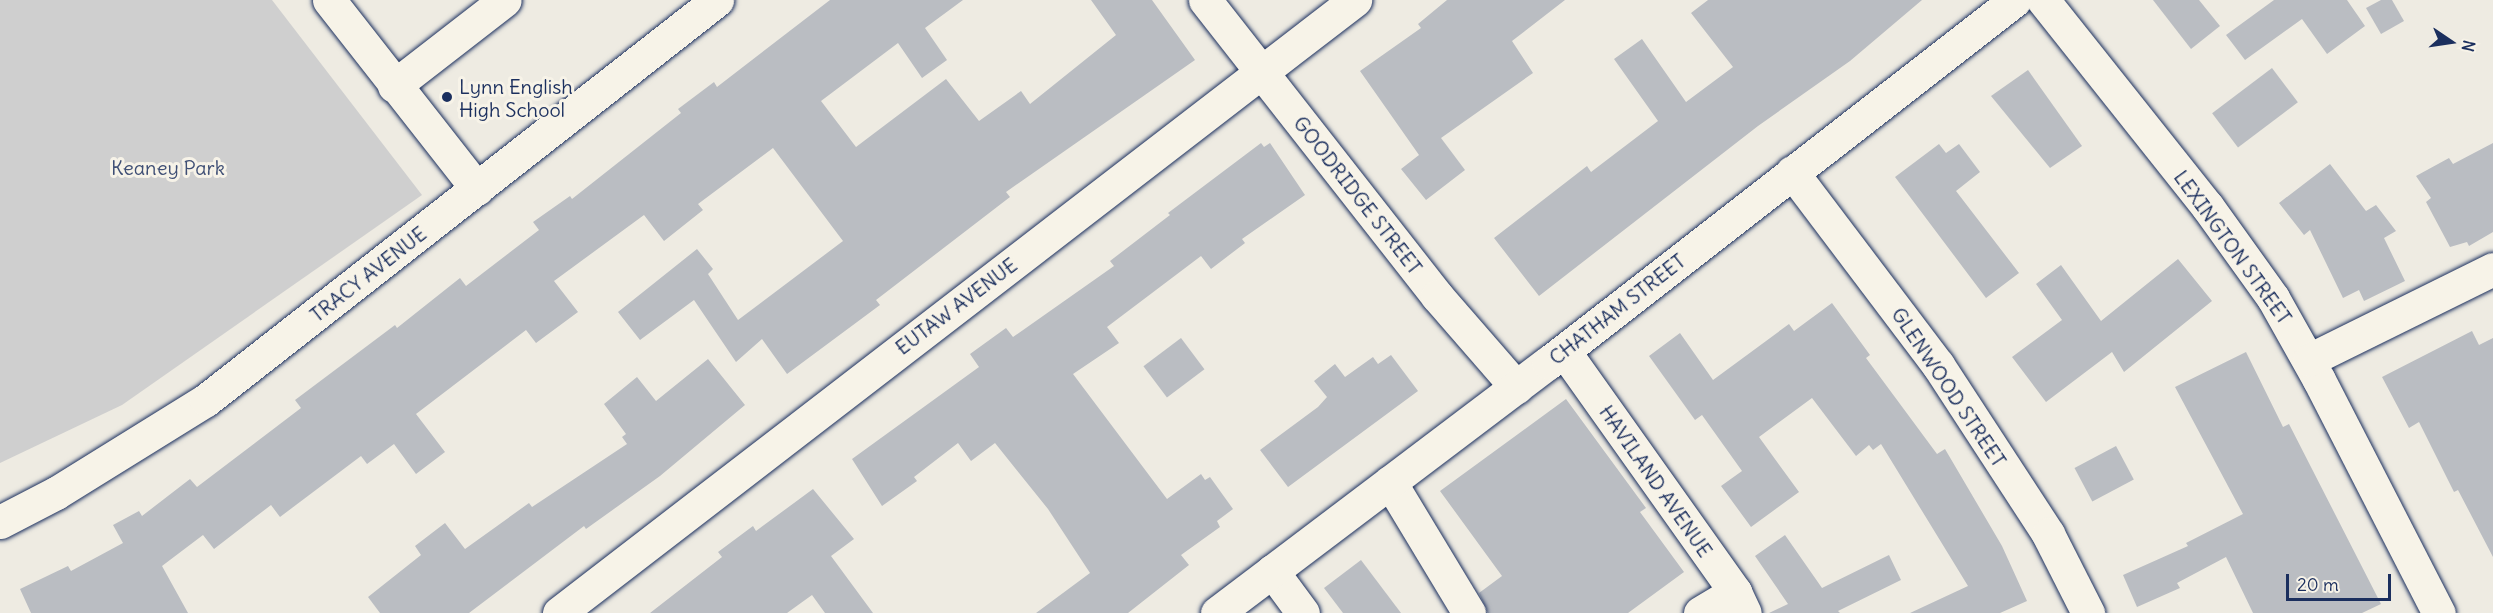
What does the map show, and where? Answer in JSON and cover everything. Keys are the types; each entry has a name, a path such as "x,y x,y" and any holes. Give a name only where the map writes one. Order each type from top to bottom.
{"street":[{"path":"394,86 505,0"},
{"name":"TRACY AVENUE","path":"0,522 56,493 206,400 717,0"},
{"name":"GOODRIDGE STREET","path":"1205,0 1437,296 1516,387"},
{"name":"EUTAW AVENUE","path":"559,613 1355,0"},
{"name":"CHATHAM STREET","path":"1216,613 1564,351 2015,0"},
{"name":"LEXINGTON STREET","path":"2043,0 2254,269 2309,360 2439,613"},
{"path":"334,2 394,86 477,189"},
{"name":"GLENWOOD STREET","path":"1792,172 1938,365 2048,534 2088,613"},
{"path":"2309,360 2493,268"},
{"name":"HAVILAND AVENUE","path":"1564,351 1740,603"},
{"path":"1390,482 1469,613"},
{"path":"1272,571 1303,613"},
{"path":"1700,613 1740,603"}],"green space":[{"name":"Keaney Park","path":"0,0 272,0 422,195 122,405 0,463"}],"building":[{"path":"830,0 963,0 925,28 947,60 922,78 898,43 821,101 856,147 946,79 979,121 1021,91 1030,104 1116,35 1091,0 1152,0 1195,60 1006,192 1010,197 876,300 880,305 787,374 762,339 736,362 694,300 640,340 618,312 697,249 713,269 708,274 738,320 843,241 773,148 698,204 703,210 664,241 644,215 554,281 578,312 536,343 526,330 416,414 445,452 416,474 394,444 367,464 361,456 280,517 271,505 214,549 203,535 162,566 188,613 31,613 20,589 68,566 71,571 123,543 113,525 139,511 142,516 190,479 197,487 301,408 295,400 395,325 397,328 460,278 466,286 539,230 533,222 570,196 572,199 681,113 678,109 714,82 717,87"},
{"path":"1447,0 1565,0 1512,41 1533,73 1441,138 1465,170 1426,200 1401,169 1419,155 1360,71 1421,28 1418,24"},
{"path":"1708,0 1922,0 1850,61 1758,126 1539,296 1494,238 1587,166 1591,172 1658,121 1614,59 1642,39 1686,102 1733,67 1691,13"},
{"path":"2153,0 2199,0 2220,26 2191,49"},
{"path":"2274,0 2347,0 2365,26 2327,54 2302,19 2245,60 2226,35"},
{"path":"2381,0 2392,0 2404,21 2381,34 2366,8"},
{"path":"2272,68 2298,102 2238,147 2212,113"},
{"path":"2028,70 2082,146 2050,168 1991,96"},
{"path":"1261,143 1264,147 1270,143 1305,195 1242,239 1245,243 1211,269 1201,256 1107,327 1119,343 1073,374 1167,499 1201,474 1205,480 1210,477 1233,509 1217,521 1220,527 1181,555 1189,565 1128,613 1036,613 1090,573 1048,509 995,443 971,461 958,443 914,477 917,481 882,506 852,459 979,367 970,354 1006,328 1013,337 1114,266 1110,261 1170,215 1168,213"},
{"path":"2493,143 2493,232 2469,246 2467,242 2450,247 2426,202 2431,198 2416,176 2449,158 2453,164"},
{"path":"1939,144 1946,153 1959,144 1980,172 1956,191 2019,273 1986,298 1895,177"},
{"path":"2330,164 2366,211 2376,205 2396,231 2384,238 2405,281 2364,301 2359,290 2343,298 2310,230 2304,235 2279,203"},
{"path":"2178,259 2212,301 2124,372 2112,352 2046,402 2012,357 2062,320 2036,284 2061,265 2101,321"},
{"path":"1832,303 1870,355 1866,358 1937,454 1945,449 2002,546 2027,601 2000,613 1910,613 1968,586 1881,444 1873,450 1869,445 1856,456 1812,398 1759,437 1799,492 1751,527 1721,486 1742,471 1702,415 1695,420 1649,356 1680,333 1713,380 1789,324 1794,331"},
{"path":"2472,331 2479,345 2493,338 2493,557 2458,490 2454,492 2419,422 2409,428 2382,377"},
{"path":"1181,338 1204,369 1167,397 1143,366"},
{"path":"2246,352 2283,427 2289,424 2381,604 2362,613 2253,613 2226,557 2177,583 2180,588 2137,607 2123,575 2188,546 2186,543 2243,514 2175,387"},
{"path":"1391,355 1418,391 1288,487 1260,450 1318,407 1327,397 1314,381 1335,364 1345,377 1373,357 1378,364"},
{"path":"708,359 745,405 660,476 586,529 584,526 469,613 380,613 368,597 421,555 415,546 445,523 465,549 529,503 532,507 627,444 622,437 626,434 604,404 637,377 656,401"},
{"path":"1566,399 1646,508 1640,512 1684,572 1628,613 1488,613 1479,593 1502,576 1440,491"},
{"path":"2116,446 2134,480 2092,502 2075,468"},
{"path":"813,489 854,539 831,556 873,613 825,613 812,595 787,613 650,613 722,557 718,552 753,526 756,531"},
{"path":"1785,535 1822,588 1889,555 1901,580 1838,611 1840,613 1769,613 1788,604 1755,556"},
{"path":"1361,560 1401,613 1343,613 1324,588"}],"place":[{"name":"Lynn English High School","path":"447,97"}]}
